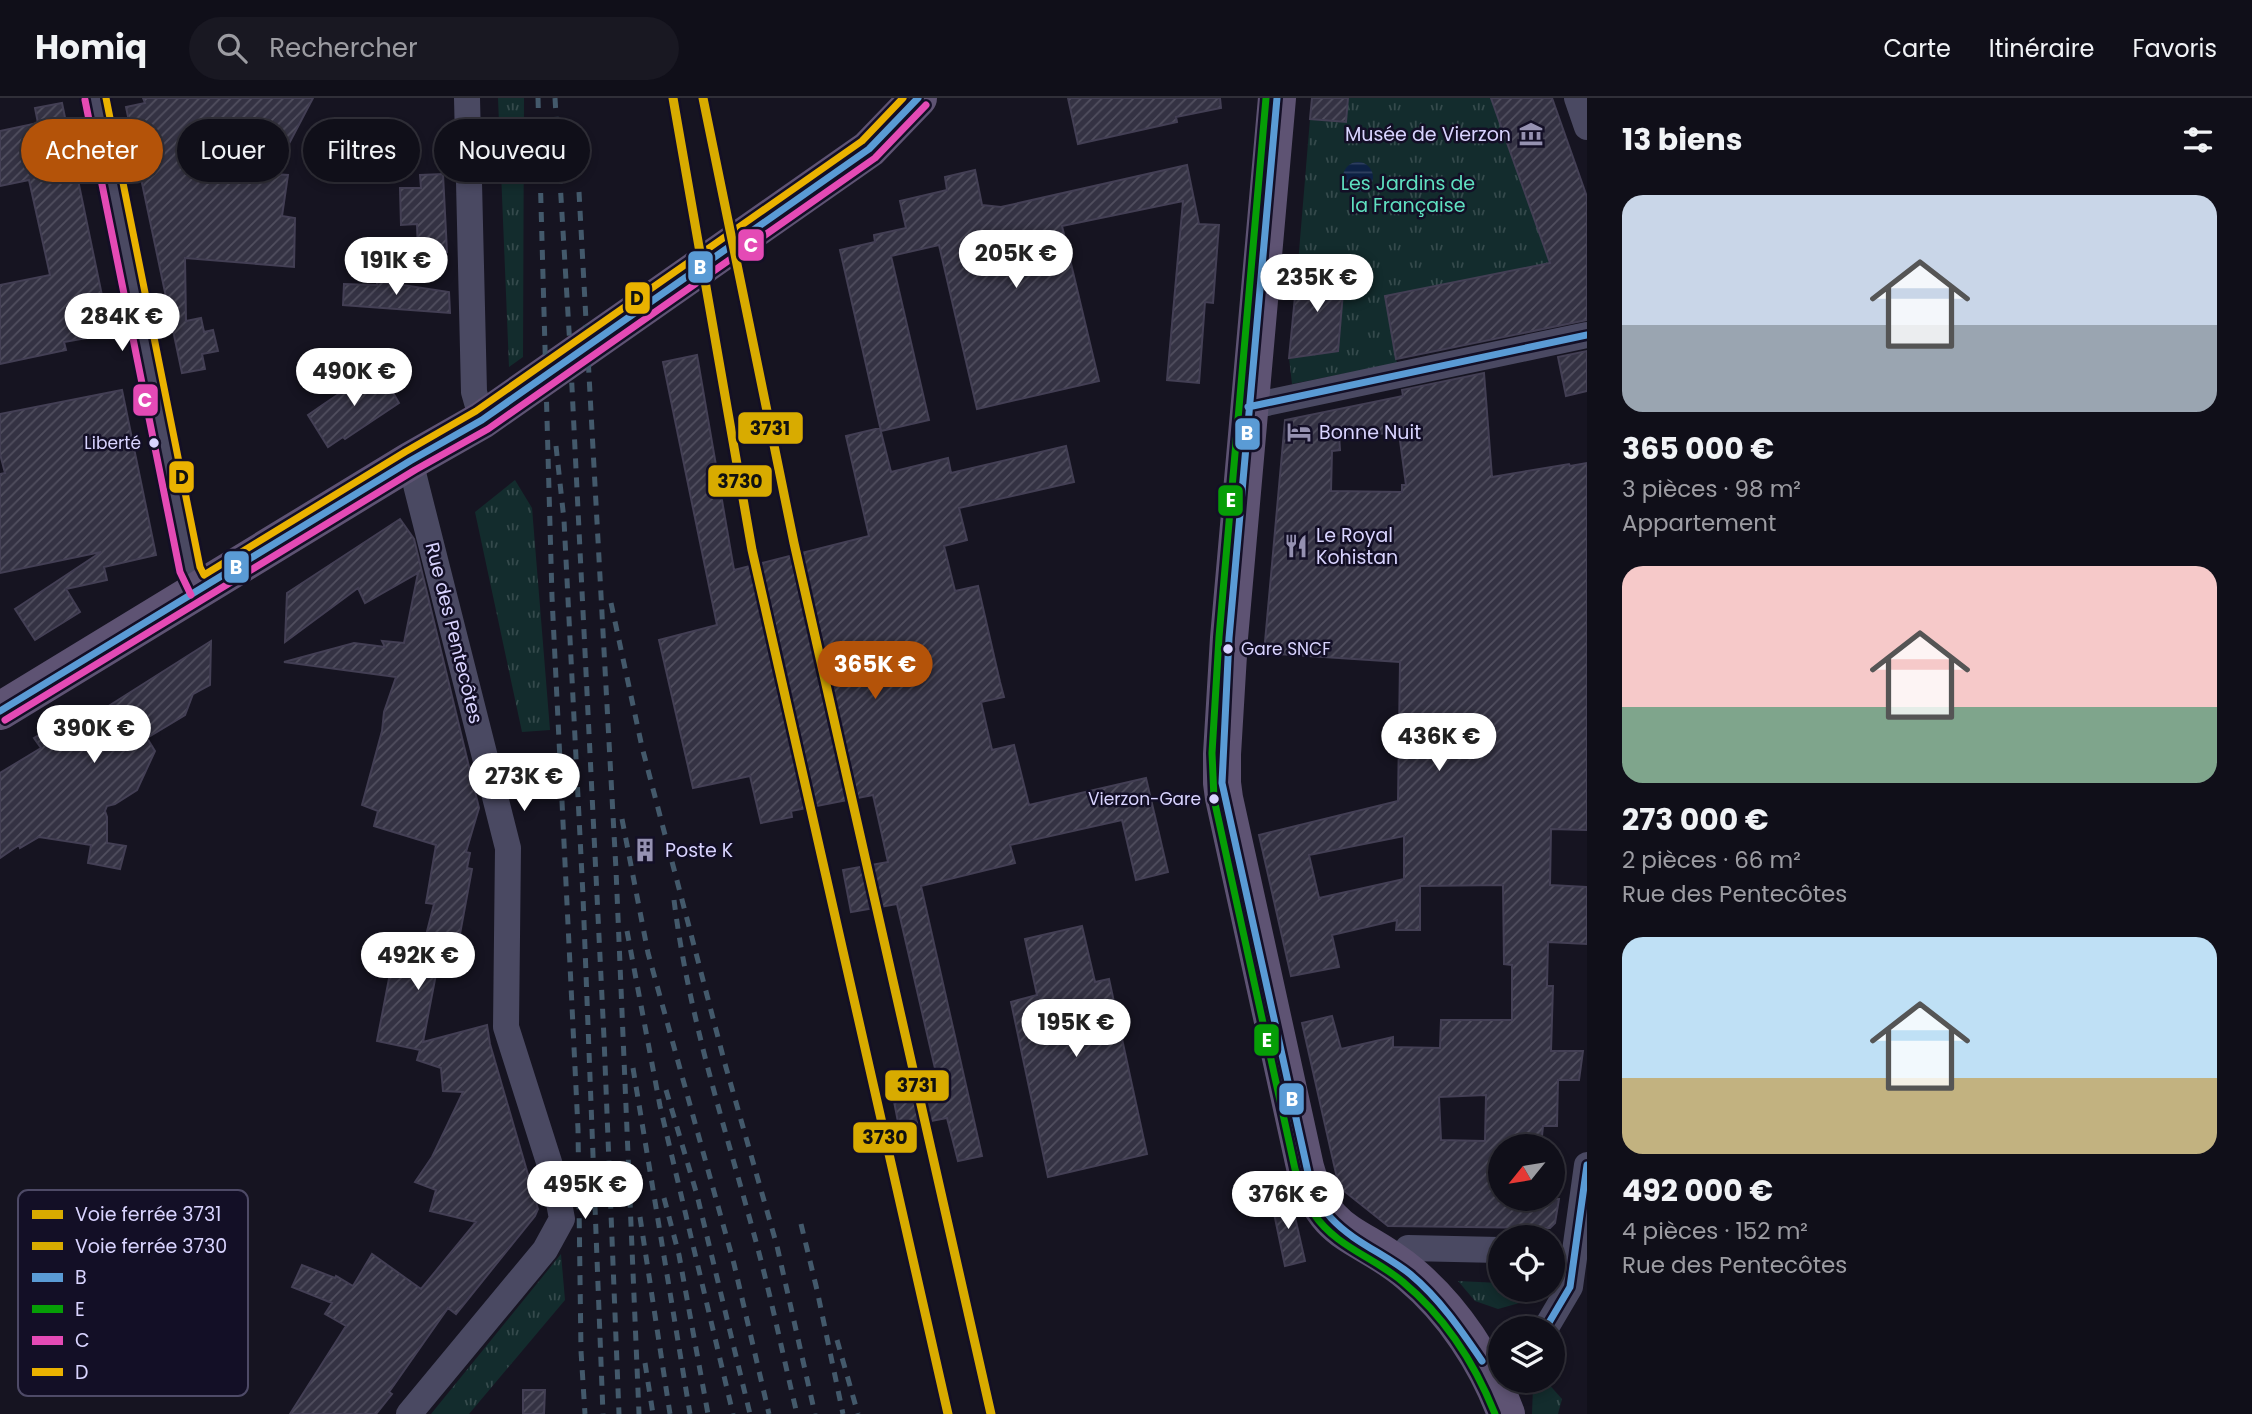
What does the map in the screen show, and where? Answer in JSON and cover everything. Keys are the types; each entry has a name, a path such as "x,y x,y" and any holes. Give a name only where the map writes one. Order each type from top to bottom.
{"main road":[{"path":"0,711 491,414 869,149 919,98"},
{"path":"1277,98 1248,407 1226,684 1222,783 1305,1167 1318,1203 1343,1231 1389,1258 1411,1275 1488,1353"},
{"path":"1501,1393 1506,1414"}],"street":[{"path":"95,98 190,570 200,590"},
{"path":"467,98 474,391 491,414"},
{"path":"1577,98 1587,127"},
{"path":"1248,407 1587,335"},
{"name":"Rue des Pentecôtes","path":"409,1414 545,1250 562,1219 555,1181 506,1027 508,848 410,461"},
{"path":"1565,1245 1587,1165"},
{"path":"1408,1248 1488,1251"},
{"path":"1565,1262 1570,1287 1565,1295"}],"green space":[{"path":"498,98 524,98 524,119 499,119"},
{"name":"Les Jardins de la Française","path":"1348,98 1491,98 1550,263 1385,296 1397,363 1292,384 1289,358 1338,351 1345,270 1297,276 1310,119 1346,121"},
{"path":"501,182 524,182 523,357 509,367"},
{"path":"515,480 532,508 550,730 522,732 475,512"},
{"path":"561,1254 565,1300 469,1414 431,1414"},
{"path":"1458,1281 1488,1282 1488,1302 1523,1302 1498,1309 1475,1301"},
{"path":"1533,1393 1557,1393 1562,1399 1558,1414 1532,1414"}],"water":[{"path":"1358,162 1368,167 1373,177 1368,187 1358,192 1348,187 1343,177 1348,167"}],"building":[{"path":"143,98 313,98 289,144 289,119 177,119 177,182 287,182 282,216 295,218 294,267 185,258 186,321 201,318 204,332 213,330 218,351 202,354 205,369 182,373 142,182 163,182 163,119 129,119 126,107 145,103"},
{"path":"1068,98 1220,98 1221,108 1176,117 1177,122 1078,144"},
{"path":"1312,98 1348,98 1346,122 1310,119"},
{"path":"1491,98 1552,98 1587,197 1587,320 1396,359 1385,296 1550,263"},
{"path":"62,103 65,119 37,119 35,108"},
{"path":"21,127 21,182 0,186 0,131"},
{"path":"1187,165 1199,224 1219,225 1213,303 1205,302 1199,383 1167,380 1183,201 1062,226 1099,381 977,409 939,245 891,256 929,420 881,431 840,250 875,242 874,235 906,228 900,201 947,190 945,177 975,170 982,205 1001,207"},
{"path":"434,174 434,182 443,182 447,252 418,254 417,224 401,225 400,188 421,188 420,175"},
{"path":"29,182 78,182 110,334 64,342 66,350 0,364 0,285 50,275"},
{"path":"1345,269 1338,351 1289,358 1297,276"},
{"path":"377,281 449,292 450,313 343,305 344,284 377,285"},
{"path":"1587,351 1587,391 1566,396 1558,357"},
{"path":"697,355 734,570 869,536 846,436 880,428 891,472 948,458 951,473 1066,446 1074,482 959,508 967,540 944,546 955,591 978,586 1004,697 981,702 992,750 1014,745 1029,805 1146,778 1168,872 1136,880 1122,820 1010,845 1015,863 921,886 982,1156 958,1161 947,1118 899,1127 891,1086 937,1077 897,904 851,912 843,870 888,862 873,795 791,811 792,817 761,823 750,776 693,788 659,640 717,625 663,362"},
{"path":"378,367 399,403 345,439 343,437 328,447 308,415"},
{"path":"1484,373 1492,477 1587,463 1587,830 1551,829 1550,885 1587,887 1587,944 1548,942 1547,986 1553,986 1551,1051 1583,1051 1579,1080 1558,1080 1557,1126 1543,1126 1542,1134 1488,1134 1488,1211 1557,1211 1553,1225 1388,1226 1339,1187 1302,1023 1332,1016 1341,1049 1393,1037 1393,1047 1440,1048 1441,1020 1512,1020 1512,965 1504,964 1503,885 1420,886 1420,930 1396,930 1397,920 1332,935 1339,967 1291,976 1259,835 1398,801 1400,662 1264,653 1285,420 1403,396 1402,390","holes":["1399,433 1406,485 1402,485 1402,492 1331,491 1332,451 1340,450 1339,435","1404,836 1404,879 1319,898 1309,855","1486,1095 1485,1141 1441,1140 1439,1097"]},
{"path":"122,390 156,555 104,567 107,580 66,589 80,612 35,640 15,609 101,552 0,573 0,474 5,473 0,454 0,414"},
{"path":"400,519 414,539 479,808 466,852 470,853 467,868 472,869 453,974 437,969 423,1042 487,1025 490,1044 538,1209 456,1314 448,1308 376,1414 290,1414 346,1326 325,1314 332,1303 292,1287 302,1265 335,1278 336,1276 353,1286 372,1254 421,1289 476,1222 430,1211 436,1190 415,1182 432,1157 463,1092 443,1091 441,1068 417,1060 420,1050 377,1041 392,963 412,967 414,958 420,959 434,904 426,903 436,845 374,826 378,811 362,805 382,731 384,712 396,677 284,662 354,643 385,647 382,641 404,643 418,573 365,603 358,588 285,642 287,593"},
{"path":"211,641 210,685 193,694 185,715 147,738 155,751 137,790 107,806 105,811 107,843 126,846 120,869 88,863 91,845 39,837 20,848 19,845 0,858 0,773 41,748 34,738 69,716 77,726"},
{"path":"1082,926 1095,982 1109,979 1147,1154 1048,1177 1011,1002 1037,995 1025,939"},
{"path":"1290,1195 1305,1261 1285,1266 1271,1199"},
{"path":"523,1390 545,1390 544,1414 523,1414"}],"railway":[{"path":"538,98 552,597 578,1129 581,1351 585,1414"},
{"path":"555,98 604,1038 619,1414"},
{"path":"579,192 616,870 639,1414"},
{"path":"556,446 564,520 583,896 603,1414"},
{"path":"611,603 642,747 725,1064 777,1246 815,1414"},
{"path":"622,819 648,953 734,1264 769,1414"},
{"path":"674,900 699,1034 759,1253 797,1414"},
{"path":"627,931 660,1106 733,1414"},
{"path":"633,1068 690,1414"},
{"path":"666,1090 697,1195 750,1414"},
{"path":"664,1198 679,1255 708,1414"},
{"path":"640,1217 670,1414"},
{"path":"801,1224 843,1414"},
{"path":"837,1340 858,1414"},
{"path":"645,1363 653,1414"}],"rail line":[{"name":"3730","path":"673,98 752,550 948,1414"},
{"name":"3731","path":"703,98 794,543 991,1414"}],"transit line":[{"name":"D","path":"106,98 200,567 204,575 476,411 862,141 903,98"},
{"name":"B","path":"0,711 410,461 482,420 869,149 918,98"},
{"name":"E","path":"1266,98 1219,637 1212,753 1214,799 1295,1169 1305,1198 1314,1214 1333,1235 1403,1282 1432,1310 1468,1359 1495,1414"},
{"name":"B","path":"1277,98 1229,638 1222,783 1311,1186 1331,1218 1359,1241 1410,1274 1431,1293 1482,1361"},
{"name":"C","path":"85,100 180,572 191,595"},
{"name":"C","path":"5,720 415,470 488,429 875,158 926,105"},
{"name":"B","path":"1248,407 1587,335"},
{"name":"B","path":"1553,1316 1570,1287 1587,1165"}],"place":[{"name":"Musée de Vierzon","path":"1531,134"},
{"name":"Bonne Nuit","path":"1299,432"},
{"name":"Liberté","path":"154,443"},
{"name":"Le Royal Kohistan","path":"1296,546"},
{"name":"Gare SNCF","path":"1228,649"},
{"name":"Vierzon-Gare","path":"1214,799"},
{"name":"Poste K","path":"645,850"}]}
